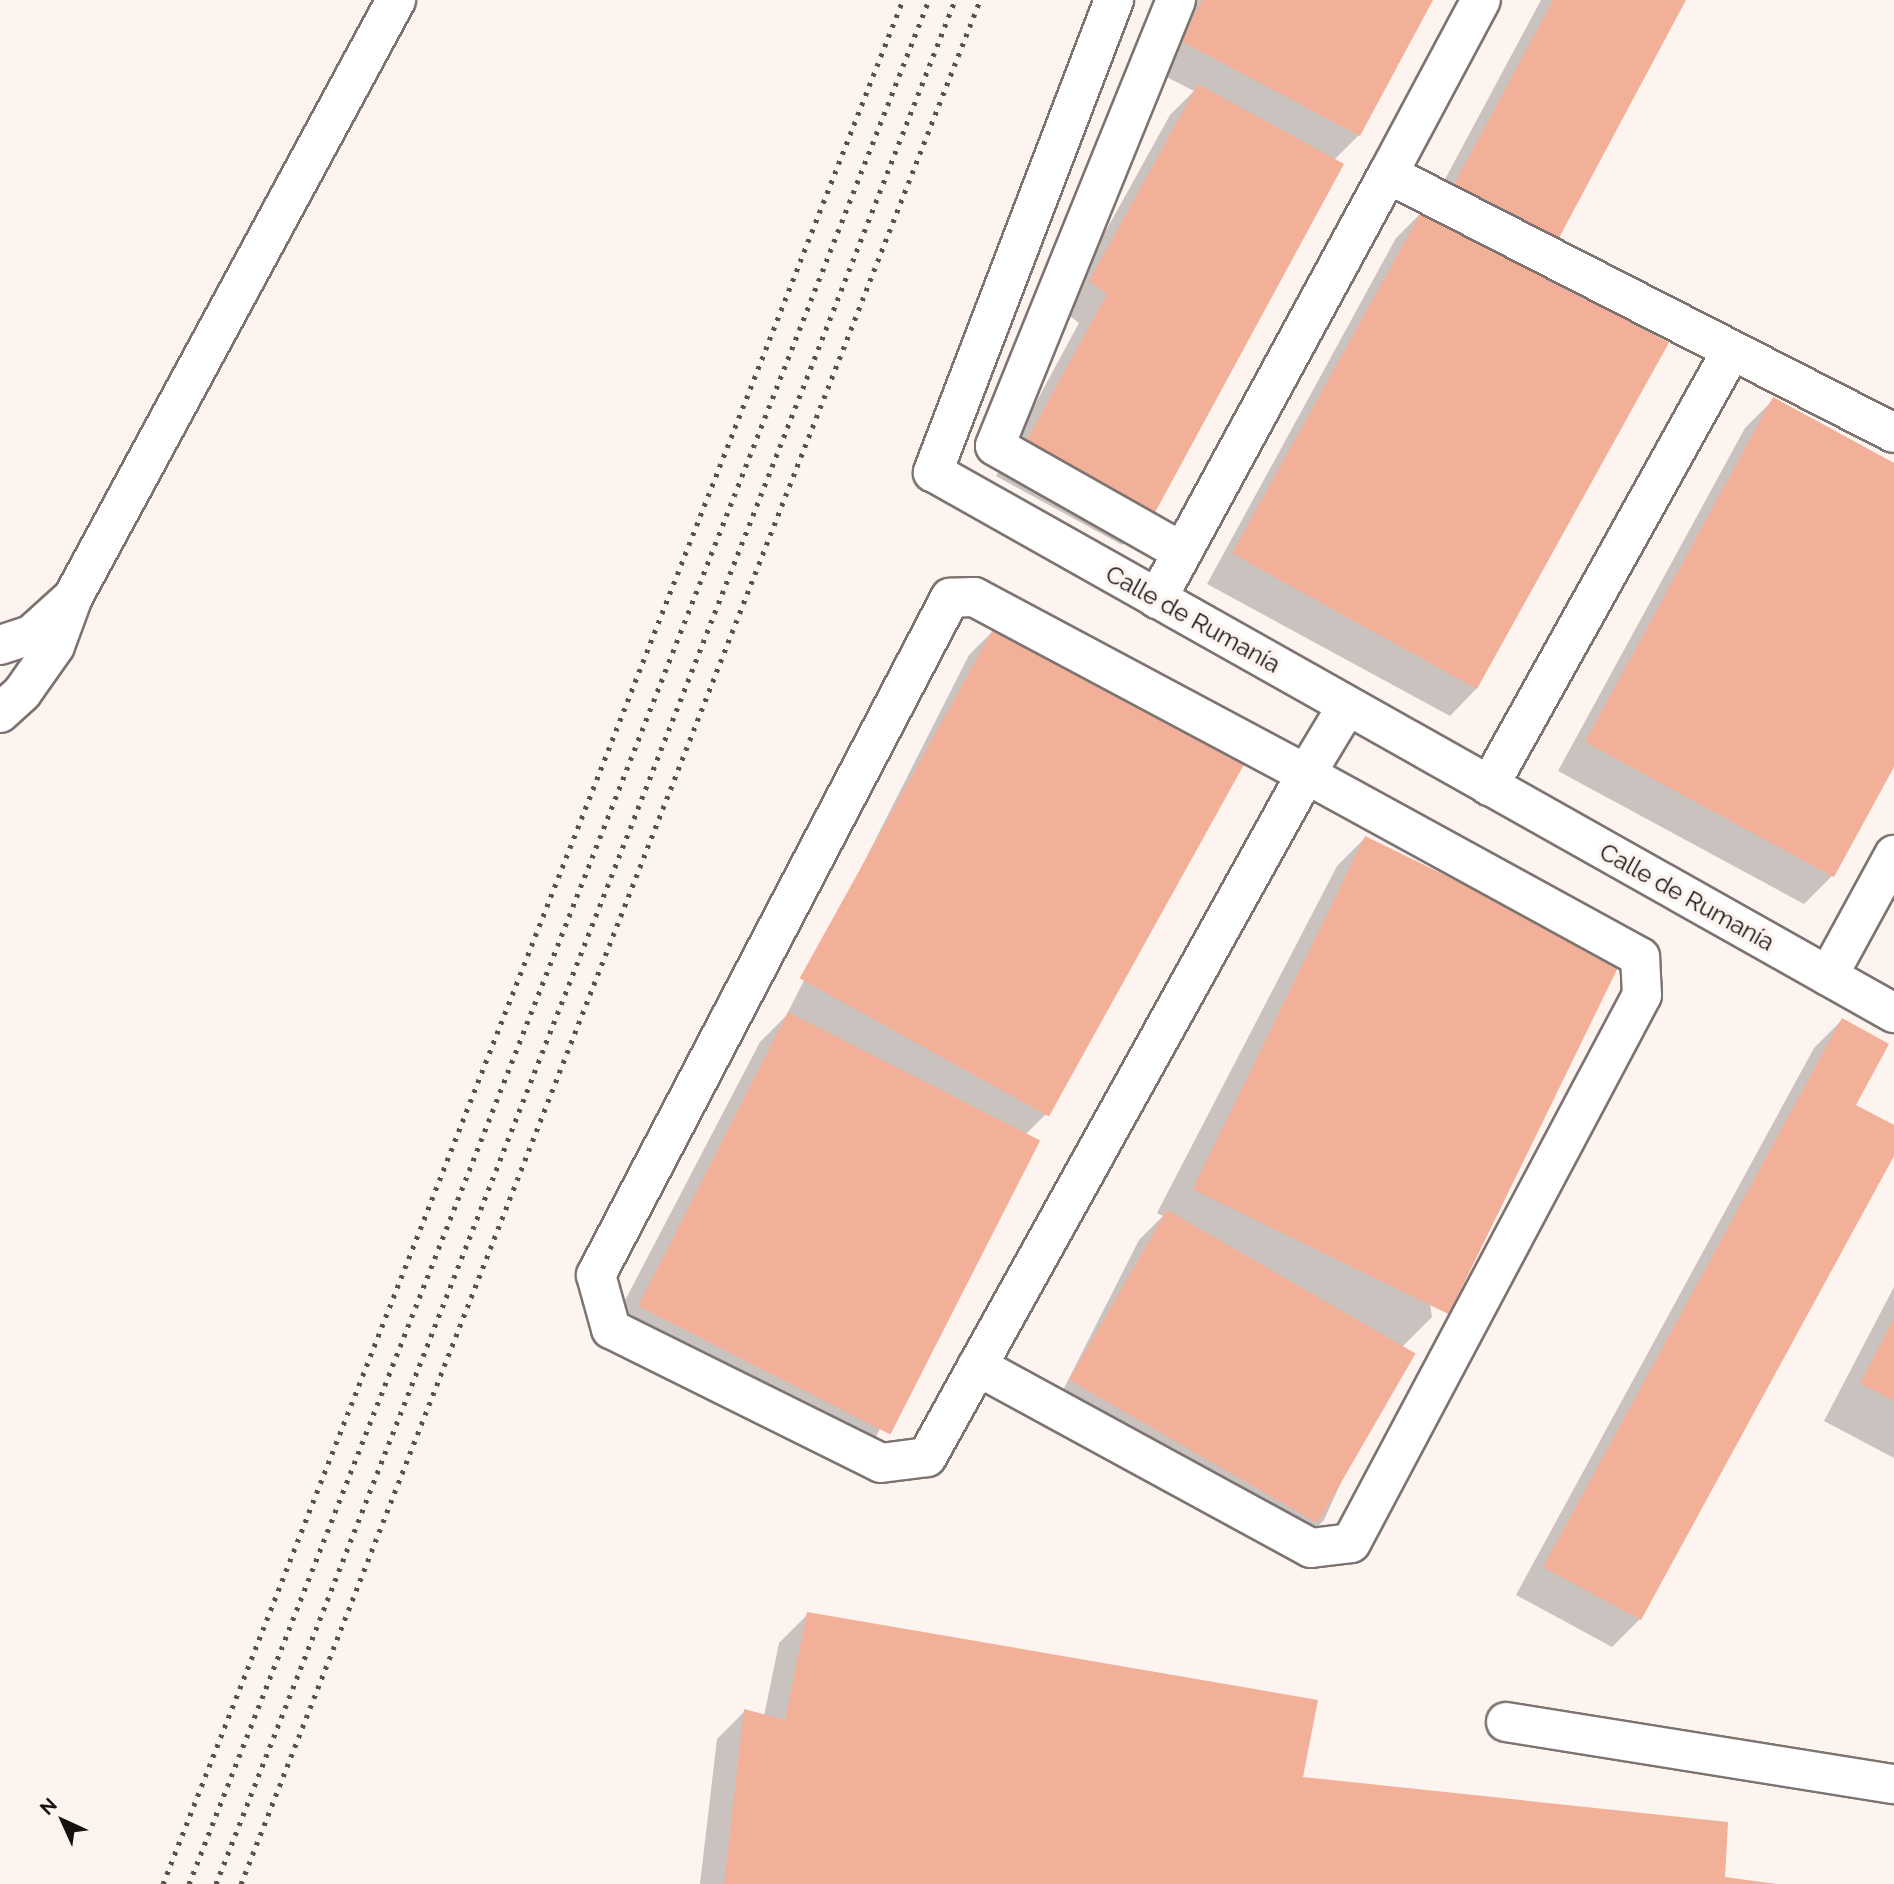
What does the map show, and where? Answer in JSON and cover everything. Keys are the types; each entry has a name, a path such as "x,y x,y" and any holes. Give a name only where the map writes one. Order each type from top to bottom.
{"street":[{"path":"0,713 22,693 55,646 73,597 396,0"},
{"name":"Calle de Rumanía","path":"1114,0 933,472 1894,1013"},
{"path":"1176,0 995,446 1182,552"},
{"path":"1157,598 1481,0"},
{"path":"1388,174 1894,433"},
{"path":"1489,786 1732,350"},
{"path":"0,645 31,635 73,597"},
{"path":"977,1366 1311,1548 1351,1543 1643,995 1640,957 1306,775 974,597 950,598 596,1275 611,1328 881,1462 927,1457 977,1366 1306,775 1347,706"},
{"path":"1828,976 1880,915 1894,855"},
{"path":"1506,1722 1894,1784"}],"building":[{"path":"1202,0 1433,0 1360,136 1181,41"},
{"path":"1553,0 1686,0 1553,249 1449,194"},
{"path":"1198,84 1344,164 1152,518 1023,447 1107,294 1089,281"},
{"path":"1424,207 1669,343 1477,689 1232,553"},
{"path":"1773,397 1894,463 1894,767 1834,877 1585,742"},
{"path":"996,624 1245,762 1049,1116 800,978"},
{"path":"1365,836 1621,961 1449,1314 1193,1189"},
{"path":"788,1012 1040,1140 890,1435 638,1306"},
{"path":"1842,1018 1889,1044 1856,1105 1894,1125 1894,1156 1641,1620 1543,1567"},
{"path":"1167,1210 1416,1354 1318,1523 1069,1380"},
{"path":"1894,1318 1894,1401 1860,1383"},
{"path":"807,1612 1318,1700 1303,1777 1728,1822 1725,1877 1776,1884 724,1884 744,1709 785,1720"}],"railway":[{"path":"163,1884 903,0"},
{"path":"189,1884 929,0"},
{"path":"216,1884 955,0"},
{"path":"241,1884 980,0"}]}
